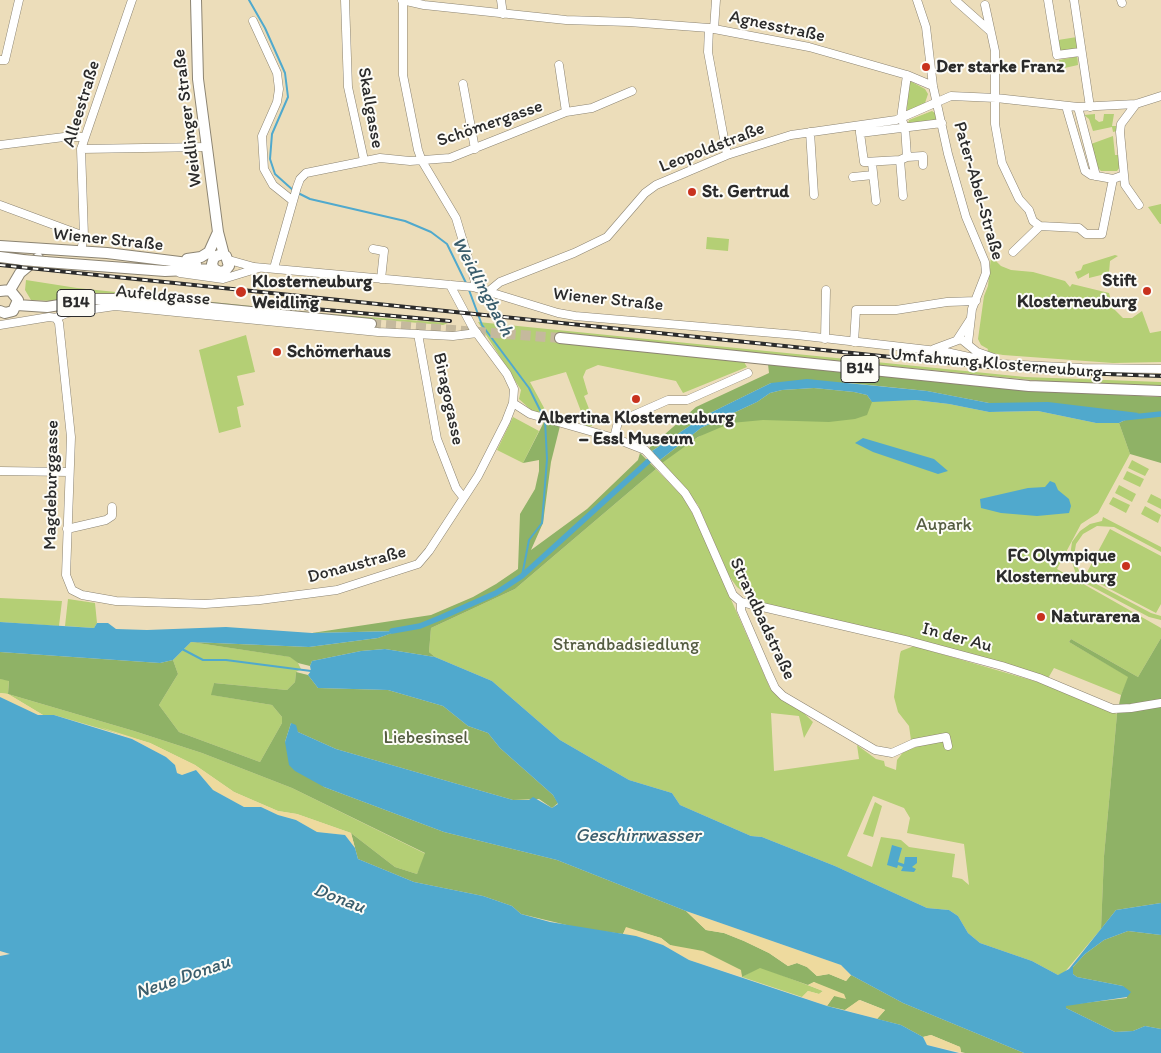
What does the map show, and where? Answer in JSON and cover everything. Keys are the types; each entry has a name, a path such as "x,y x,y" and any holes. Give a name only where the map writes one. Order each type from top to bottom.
{"main road":[{"name":"Weidlinger Straße","path":"196,0 196,59 220,261"},
{"path":"17,305 17,296 5,291 26,266 41,256 71,256 154,262 201,257 212,248 218,232"},
{"name":"Wiener Straße","path":"0,246 81,251 172,266"},
{"name":"Wiener Straße","path":"0,257 45,262 172,266 220,261"},
{"name":"B14","path":"0,311 9,313 17,305 47,307 96,300 121,299 371,324"},
{"name":"Umfahrung Klosterneuburg","path":"560,338 1029,386 1161,391"}],"street":[{"path":"2,60 19,0"},
{"name":"Alleestraße","path":"81,251 84,236 81,149 132,0"},
{"name":"Skallgasse","path":"345,0 348,87 364,160"},
{"path":"403,0 404,75 422,161 456,218 475,288"},
{"name":"Agnesstraße","path":"403,0 424,5 566,20 629,22 711,29 809,48 907,74 933,86"},
{"path":"501,0 503,14"},
{"path":"716,0 708,52 728,155"},
{"name":"Pater-Abel-Straße","path":"917,0 926,27 933,86 966,217 985,262 986,273 971,318 968,344"},
{"path":"955,0 990,31"},
{"path":"1048,0 1057,55 1080,52"},
{"path":"1074,0 1080,52 1090,107"},
{"path":"985,5 995,51 995,124 1002,162 1019,199 1029,210 1033,221 1040,226 1079,228 1086,234 1102,234 1113,179"},
{"path":"253,21 277,73 279,89 277,102 262,136 264,169 273,185 293,200"},
{"path":"559,65 566,112"},
{"path":"903,196 905,127 901,118 907,74"},
{"path":"463,84 475,149"},
{"name":"Schömergasse","path":"274,268 297,187 306,173 380,158 422,161 450,158 566,112 592,108 632,91"},
{"name":"Leopoldstraße","path":"860,129 901,118 951,96 996,98 1078,107 1136,104"},
{"path":"1122,124 1136,104 1152,97 1161,97"},
{"path":"1121,105 1120,144 1125,185 1139,205"},
{"path":"1066,106 1085,171 1096,176 1113,179 1124,175"},
{"path":"1078,107 1096,176"},
{"name":"Leopoldstraße","path":"490,291 500,282 574,253 607,237 645,193 656,185 728,155 791,135 810,132 942,123"},
{"path":"860,129 864,162 872,163 923,156 923,165"},
{"path":"810,132 814,195"},
{"path":"0,144 64,137 84,137"},
{"path":"81,149 207,147"},
{"path":"872,163 876,201"},
{"path":"853,177 873,175"},
{"path":"0,205 84,236"},
{"path":"1013,252 1040,226"},
{"path":"373,249 384,251 381,279"},
{"name":"Wiener Straße","path":"220,261 257,267 475,288 575,316 826,338 958,355 988,362 1082,368 1161,369"},
{"name":"Wiener Straße","path":"172,266 217,279 257,267"},
{"path":"450,285 477,333 512,382 513,403"},
{"path":"826,290 826,338"},
{"path":"854,342 856,310 896,310 947,302 976,302"},
{"name":"Aufeldgasse","path":"0,326 49,317 57,319 67,313 115,306 418,334 453,336 477,333"},
{"name":"Pater-Abel-Straße","path":"955,341 971,318"},
{"name":"Magdeburggasse","path":"57,319 70,428 66,575 72,590"},
{"name":"Biragogasse","path":"418,334 437,439 456,488 462,495"},
{"name":"Wiener Straße","path":"925,351 963,340 986,357 1010,363"},
{"path":"955,341 951,349 958,355 968,352 968,344"},
{"path":"614,438 618,422 668,400 687,400 748,373"},
{"name":"Strandbadstraße","path":"513,403 534,416 614,438 645,450 659,465 685,494 696,510 733,596 741,602 740,610 775,688 783,696 875,750 892,753 914,742 946,738 948,746"},
{"name":"Donaustraße","path":"72,590 82,595 103,599 205,604 260,600 337,590 418,564 424,559 462,495 490,454 513,403"},
{"path":"0,471 69,472"},
{"path":"67,529 106,520 112,516 112,507"},
{"name":"In der Au","path":"741,602 909,640 1002,666 1039,678 1113,709 1161,703"}],"green space":[{"path":"1077,37 1078,48 1060,51 1058,40"},
{"path":"1077,53 1078,65 1060,69 1059,60 1075,57"},
{"path":"910,81 925,89 928,94 925,103 907,111 908,82"},
{"path":"932,111 935,113 937,120 908,124 909,120"},
{"path":"1095,114 1095,119 1099,122 1103,121 1104,114 1114,114 1112,126 1116,126 1117,131 1113,132 1112,127 1093,131 1089,119 1084,115"},
{"path":"1113,136 1115,155 1120,155 1120,167 1117,171 1101,171 1098,168 1091,144"},
{"path":"1161,204 1161,224 1160,224 1148,207"},
{"path":"707,237 729,239 728,251 706,249"},
{"path":"1115,255 1118,256 1110,261 1109,273 1089,278 1089,273 1078,279 1075,272 1081,270 1083,265"},
{"path":"991,256 1001,266 1011,270 1033,272 1065,281 1070,287 1072,284 1109,293 1113,308 1123,318 1132,318 1142,311 1150,333 1161,331 1161,362 1113,363 1003,355 987,352 988,349 981,345 978,339 984,296 988,286"},
{"path":"26,280 77,288 328,314 448,323 443,325 289,312 31,300 25,290"},
{"path":"478,322 1025,377 1161,382 1161,386 1062,383 558,333 557,343 744,362 747,367 683,393 676,381 598,365 586,370 583,377 588,394 584,396 593,419 592,426 588,427 581,425 582,414 566,372 530,382 549,417 531,410 519,399 521,390"},
{"path":"246,335 255,372 237,376 244,405 237,407 241,427 219,433 199,350"},
{"path":"768,364 1037,391 1161,397 1161,463 1130,454 1119,423 1138,414 989,403 927,391 850,383 771,383 706,415 652,451 649,448 696,407 769,373"},
{"path":"814,388 867,395 872,402 867,415 855,419 829,422 763,420 731,423 698,437 662,463 660,460 701,428 757,402 770,393 782,390"},
{"name":"Aupark","path":"915,400 989,412 1038,411 1096,423 1119,423 1130,454 1098,513 1081,524 1057,569 1161,628 1161,638 1138,677 1071,639 1069,642 1129,677 1121,695 1054,668 1047,680 757,602 737,587 729,576 698,505 660,460 757,402"},
{"path":"513,417 539,431 523,463 497,450"},
{"path":"544,422 560,426 551,462 543,523 531,550 587,509 638,460 640,453 656,469 515,589 431,628 429,652 435,657 385,649 361,651 312,661 310,666 298,663 290,657 191,642 309,647 378,638 397,631 312,633 431,615 473,597 496,584 518,569 520,514 535,489 539,471 539,460 523,463"},
{"path":"1132,460 1149,469 1145,476 1128,468"},
{"name":"Strandbadsiedlung","path":"656,469 684,498 697,522 770,688 803,712 813,722 804,738 799,716 771,713 774,771 859,759 857,745 876,759 884,761 885,766 896,770 897,760 904,751 917,747 915,741 911,740 909,726 898,712 894,697 901,651 914,646 1041,683 1117,714 1104,856 1101,929 1063,974 1058,975 1032,961 980,943 968,933 958,916 949,910 927,908 835,866 762,837 751,836 680,805 672,793 629,780 560,740 492,681 435,657 429,652 431,628 515,589","holes":["873,796 904,808 910,818 907,833 964,844 969,885 962,879 952,877 955,854 909,847 901,840 881,837 872,867 847,856"]},
{"path":"1127,471 1144,479 1140,487 1123,479"},
{"path":"1119,485 1136,494 1132,502 1115,493"},
{"path":"1151,494 1161,499 1161,509 1147,502"},
{"path":"1113,497 1130,505 1126,513 1109,504"},
{"path":"1145,506 1161,515 1158,523 1141,514"},
{"path":"1103,517 1161,547 1161,552 1114,527 1097,526 1083,534 1076,544 1074,556 1079,571 1087,579 1151,613 1161,616 1161,620 1149,617 1085,583 1076,574 1070,556 1072,542 1080,531 1090,524 1102,521"},
{"name":"FC Olympique Klosterneuburg","path":"1110,529 1161,556 1161,604 1156,613 1085,576"},
{"path":"0,598 62,601 59,626 0,622"},
{"path":"68,599 95,603 97,623 94,628 65,626"},
{"path":"1161,638 1161,903 1116,910 1101,929 1104,856 1117,714 1121,695 1128,677 1069,642 1071,639 1138,677"},
{"path":"191,642 291,657 298,663 301,669 296,672 295,682 287,690 214,683 212,695 272,705 282,717 282,723 260,762 179,732 159,705 178,674 173,660"},
{"name":"Liebesinsel","path":"0,652 160,663 173,660 178,674 159,705 179,732 260,762 282,723 282,717 272,705 211,695 214,683 287,690 295,682 296,672 308,675 318,688 388,690 443,706 468,726 488,733 500,748 553,795 558,803 552,808 539,799 513,800 336,749 298,732 291,723 285,742 324,787 444,832 557,860 686,911 706,930 724,933 744,941 769,953 788,966 797,963 807,967 817,976 829,974 846,981 851,975 903,1003 1024,1053 961,1052 960,1047 931,1035 923,1037 901,1025 877,1019 885,1010 860,1000 845,1010 827,1006 834,996 814,982 808,985 760,968 742,977 740,970 670,945 661,938 626,928 623,934 579,928 521,914 512,906 483,896 414,882 358,859 351,833 395,867 417,874 425,853 292,788 202,753 8,694 9,681 0,679"},
{"path":"0,679 9,680 8,694 0,693"},
{"path":"8,694 202,753 292,788 426,854 417,874 395,867 351,833 297,814 278,811 234,792 195,765 150,743 54,715 43,715"},
{"path":"875,802 882,806 873,837 863,834"},
{"path":"1128,931 1161,935 1161,1029 1145,1026 1133,1031 1115,1032 1066,1008 1066,1005 1127,998 1123,986 1077,977 1073,974 1073,967 1085,954 1104,940"},
{"path":"760,967 823,991 819,994 808,991 802,997 742,977"}],"sand":[{"path":"0,693 8,694 43,715 25,710 0,697"},
{"path":"100,727 150,743 195,765 234,792 278,811 297,814 351,833 355,848 345,835 317,832 296,820 278,815 261,807 244,807 213,790 196,770 182,775 177,773 175,765 166,757 132,739"},
{"path":"686,911 841,965 851,975 846,981 829,974 817,976 807,967 797,963 788,966 769,953 744,941 724,933 706,930"},
{"path":"626,927 661,938 670,945 703,951 741,970 742,977 689,960 663,945 623,934"},
{"path":"814,982 844,994 846,999 834,996 827,1006 802,997 808,991 819,994 823,991 808,985"},
{"path":"859,1000 885,1010 877,1019 845,1010"},
{"path":"931,1035 960,1047 961,1052 965,1053 927,1045 923,1037"}],"water":[{"path":"807,379 927,391 989,403 1048,402 1139,413 1119,423 1096,423 1038,411 989,412 915,400 872,402 867,395 854,392 814,388 782,390 770,393 757,402 701,428 660,460 652,451 706,415 771,383"},
{"path":"863,438 934,459 948,471 938,474 873,452 855,443"},
{"path":"1050,481 1055,483 1058,490 1069,499 1071,506 1069,513 1037,516 1001,513 981,508 980,499 1028,488 1045,487"},
{"path":"0,622 94,628 97,623 108,623 116,629 147,630 226,627 312,633 398,631 378,638 309,647 191,642 173,660 160,663 0,652"},
{"name":"Geschirrwasser","path":"385,649 435,657 492,681 560,740 629,780 672,793 680,805 751,836 762,837 835,866 927,908 949,910 958,916 968,933 980,943 1032,961 1058,975 1069,969 1116,910 1161,903 1161,935 1128,931 1104,940 1085,954 1073,967 1073,974 1077,977 1123,986 1131,992 1127,997 1066,1006 1066,1008 1115,1032 1133,1031 1145,1026 1161,1029 1161,1053 1024,1053 903,1003 851,975 841,965 686,911 557,860 444,832 324,787 295,771 289,765 285,742 291,723 296,725 298,732 336,749 513,800 529,800 533,797 552,808 558,804 553,795 500,748 488,733 468,726 443,706 388,690 318,688 308,675 311,671 312,661 361,651"},
{"path":"0,697 38,715 54,715 132,739 166,757 175,765 177,773 182,775 196,770 213,790 244,807 261,807 278,815 296,820 317,832 345,835 355,848 358,859 414,882 483,896 512,906 521,914 550,922 636,936 663,945 689,960 827,1006 901,1025 923,1037 927,1045 959,1053 0,1053 0,956 10,954 0,951"},
{"path":"892,845 902,848 898,862 904,864 905,857 917,857 917,863 912,867 916,869 914,872 901,871 903,867 898,865 897,868 887,865"}],"waterway":[{"name":"Weidlingbach","path":"249,0 265,28 285,73 288,97 272,134 270,159 275,174 294,191"},
{"name":"Weidlingbach","path":"298,193 310,199 405,221 431,232 447,244 466,283"},
{"name":"Weidlingbach","path":"469,290 482,325 529,388 543,416"},
{"path":"1123,418 1161,414"},
{"name":"Weidlingbach","path":"522,576 529,540 542,523 547,459 545,420"},
{"path":"392,631 420,626 442,617 496,593 522,576 654,456"},
{"path":"182,649 203,660 226,660 311,671"}],"tunnel":[{"path":"371,324 560,338"}],"railway":[{"path":"0,265 978,366 1051,372 1161,376"},
{"path":"270,305 450,321"}],"place":[{"name":"Der starke Franz","path":"926,67"},
{"name":"St. Gertrud","path":"692,192"},
{"name":"Stift Klosterneuburg","path":"1147,291"},
{"name":"Klosterneuburg Weidling","path":"241,292"},
{"name":"Schömerhaus","path":"277,352"},
{"name":"Albertina Klosterneuburg – Essl Museum","path":"636,399"},
{"name":"FC Olympique Klosterneuburg","path":"1126,566"},
{"name":"Naturarena","path":"1041,617"}],"water label":[{"name":"Donau","path":"339,899"},
{"name":"Neue Donau","path":"183,978"}]}
